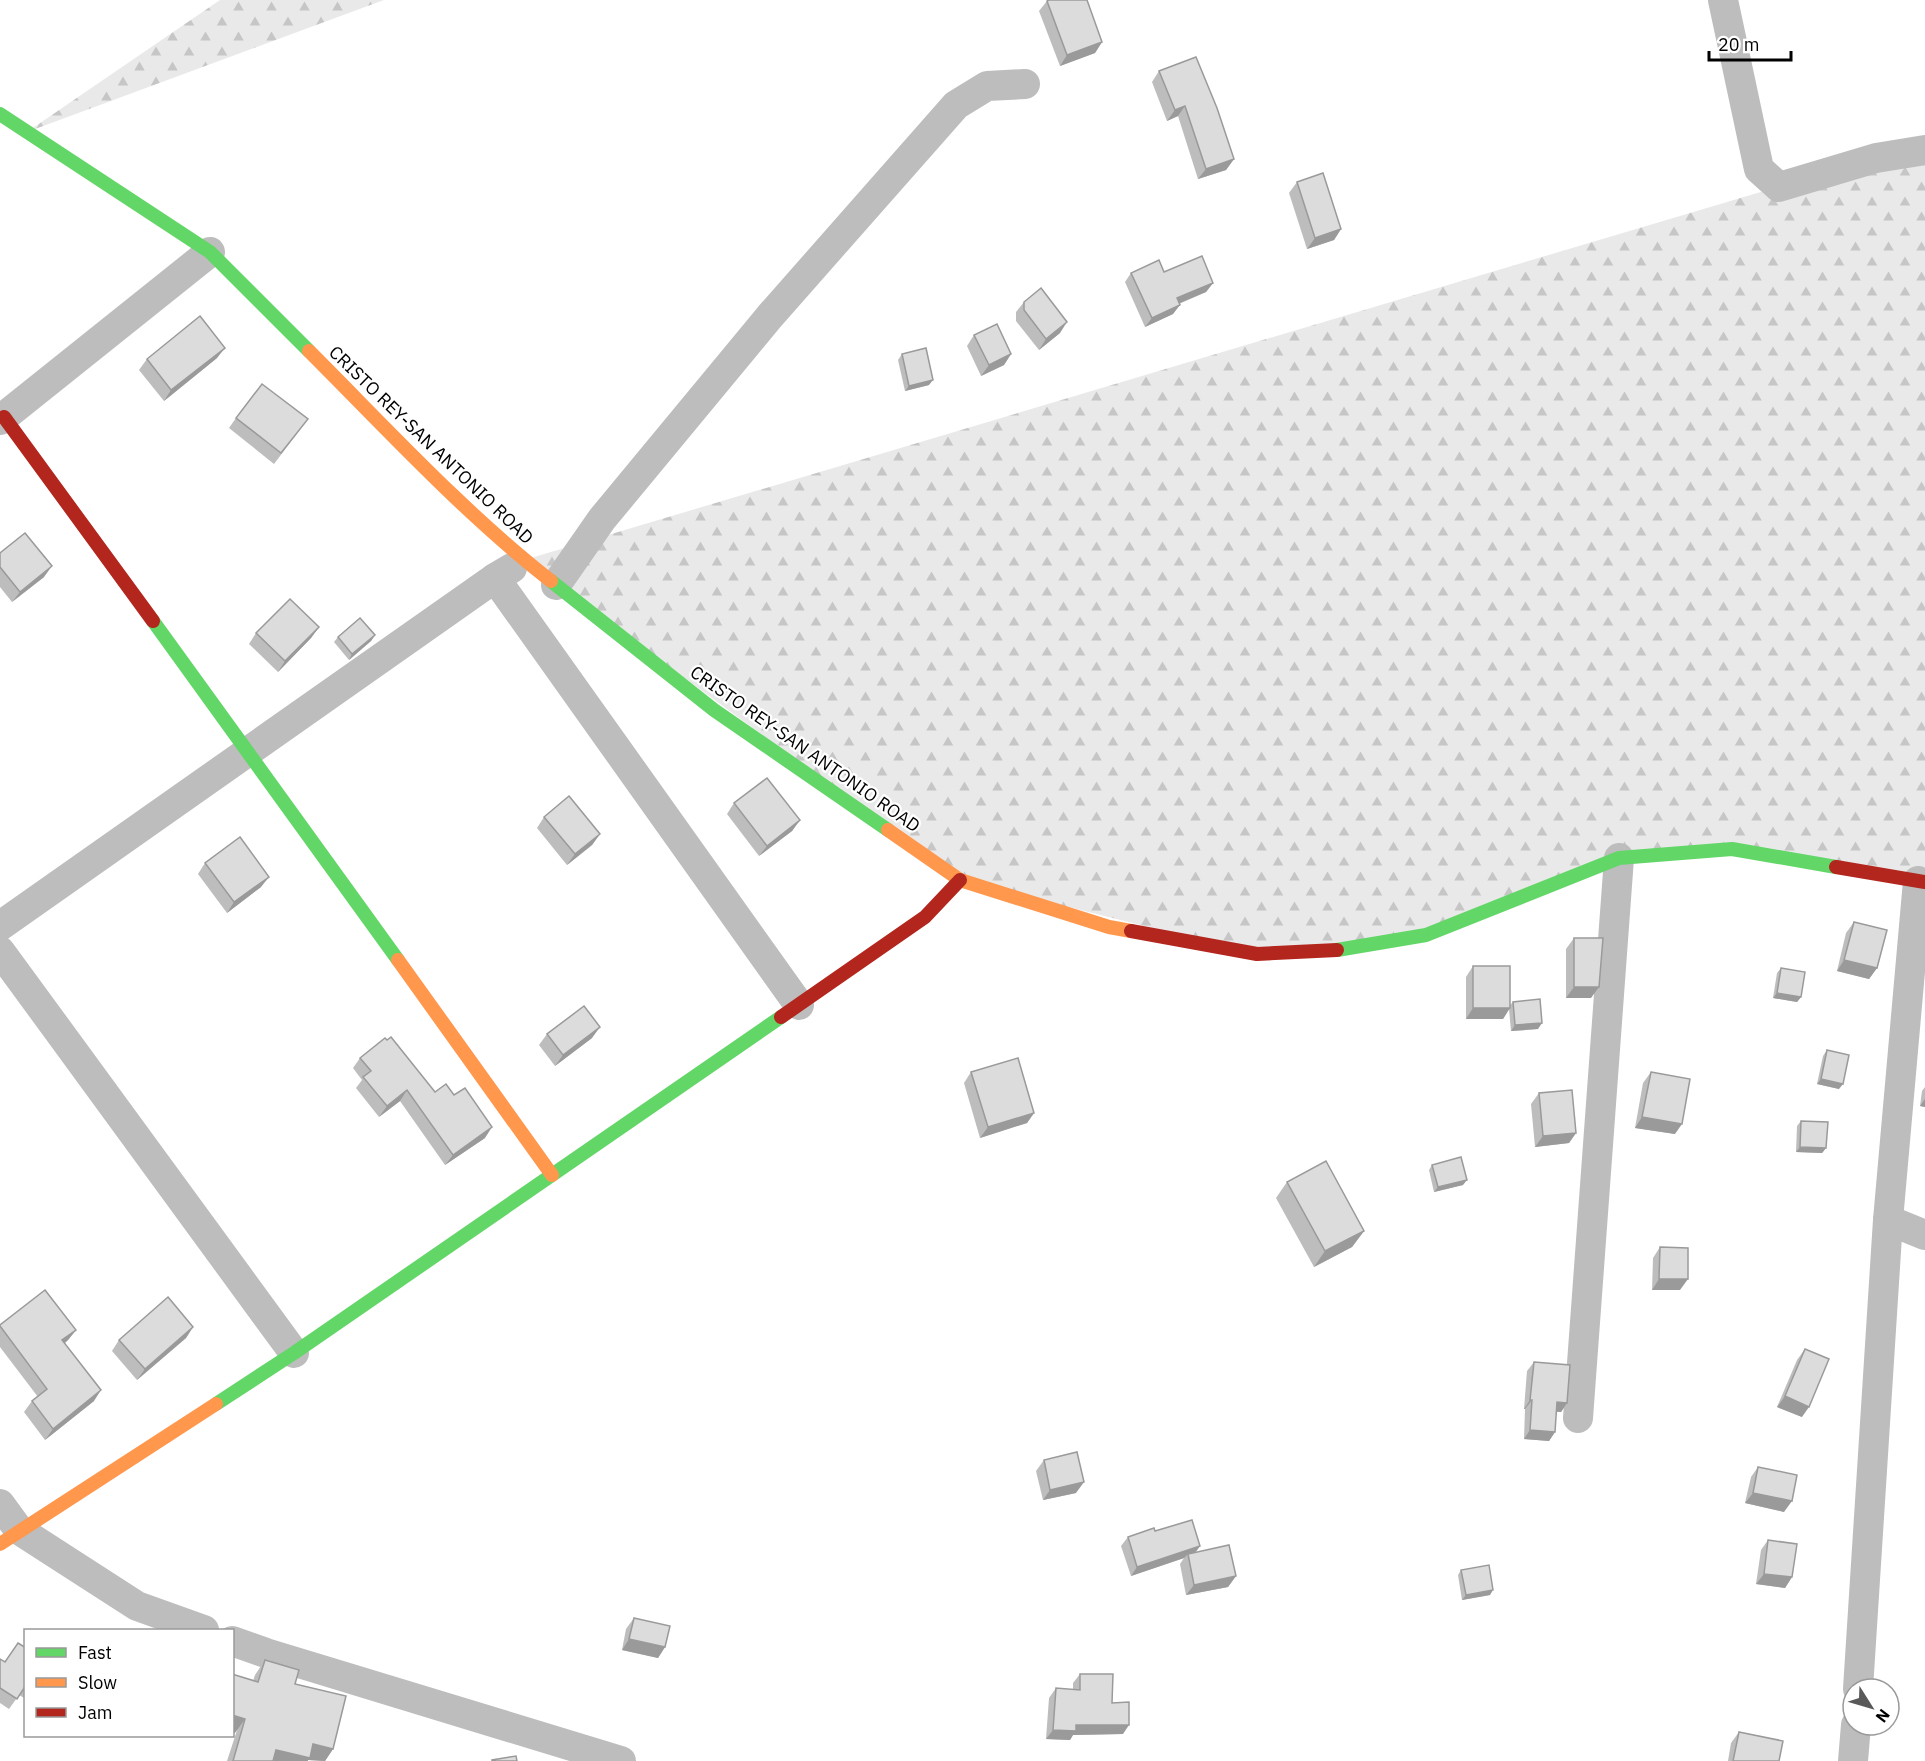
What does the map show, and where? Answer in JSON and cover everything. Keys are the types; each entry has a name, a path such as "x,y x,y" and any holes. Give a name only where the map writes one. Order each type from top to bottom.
{"main road":[{"name":"CRISTO REY-SAN ANTONIO ROAD","path":"0,114 210,252 470,512 524,560 714,710 960,880 1109,927 1257,954 1346,950 1426,934 1619,858 1731,849 1921,881"},
{"path":"2,418 249,751 552,1175"},
{"path":"9,1537 294,1353 799,1005 925,917 960,880"}],"street":[{"path":"1723,0 1759,169 1779,187 1876,158 1925,150"},
{"path":"556,585 602,519 740,353 956,105 987,87 1025,84"},
{"path":"2,418 210,252"},
{"path":"0,926 495,578 524,560"},
{"path":"495,578 799,1005"},
{"path":"1578,1418 1619,858"},
{"path":"1859,1677 1888,1220 1921,881"},
{"path":"0,951 294,1353"},
{"path":"1888,1220 1925,1235"},
{"path":"0,1504 9,1537 137,1606 201,1629"},
{"path":"234,1642 621,1761"},
{"path":"1853,1761 1855,1737"}],"green space":[{"path":"220,0 384,0 27,132"},
{"path":"1925,143 1925,882 1731,849 1619,858 1426,935 1257,954 960,880 524,560"}],"building":[{"path":"1087,0 1102,42 1067,55 1047,1"},
{"path":"1196,57 1217,108 1234,159 1206,169 1185,106 1175,110 1159,71"},
{"path":"1323,173 1341,229 1315,238 1297,182"},
{"path":"1202,256 1213,283 1177,298 1180,305 1152,318 1131,273 1159,260 1164,272"},
{"path":"1041,288 1067,322 1046,339 1024,310 1024,302"},
{"path":"200,316 225,348 171,390 147,359"},
{"path":"997,324 1011,354 989,365 974,335"},
{"path":"926,348 933,380 909,386 902,354"},
{"path":"262,384 308,419 281,453 236,418"},
{"path":"25,533 52,566 20,592 0,567 0,553"},
{"path":"290,599 319,627 285,661 256,633"},
{"path":"360,618 375,635 352,654 338,637"},
{"path":"767,778 800,820 767,846 734,803"},
{"path":"569,796 600,834 575,854 544,817"},
{"path":"240,837 269,877 234,902 205,863"},
{"path":"1854,922 1887,930 1877,968 1844,960"},
{"path":"1574,938 1603,938 1599,987 1574,987"},
{"path":"1473,966 1510,966 1510,1008 1473,1008"},
{"path":"1781,968 1805,972 1801,997 1777,993"},
{"path":"1540,999 1542,1023 1515,1025 1513,1002"},
{"path":"584,1006 600,1027 563,1055 547,1034"},
{"path":"391,1037 435,1092 446,1084 454,1095 465,1088 492,1127 453,1155 407,1090 387,1106 363,1077 371,1071 360,1058 385,1038 387,1040"},
{"path":"1827,1050 1849,1055 1843,1084 1821,1079"},
{"path":"1018,1058 1034,1113 988,1127 971,1072"},
{"path":"1651,1072 1690,1079 1682,1124 1642,1117"},
{"path":"1572,1090 1576,1133 1543,1136 1539,1093"},
{"path":"1801,1121 1828,1122 1826,1148 1800,1147"},
{"path":"1461,1157 1467,1180 1438,1187 1432,1165"},
{"path":"1326,1161 1364,1231 1325,1251 1287,1182"},
{"path":"1660,1247 1688,1248 1688,1279 1659,1279"},
{"path":"45,1290 76,1330 62,1340 101,1390 53,1429 32,1401 47,1389 0,1326"},
{"path":"168,1297 193,1327 145,1369 119,1340"},
{"path":"1805,1349 1829,1359 1809,1407 1785,1396"},
{"path":"1534,1362 1570,1365 1567,1403 1557,1402 1555,1432 1530,1430"},
{"path":"1077,1452 1084,1482 1050,1490 1044,1460"},
{"path":"1758,1467 1797,1475 1792,1501 1753,1493"},
{"path":"1192,1520 1200,1546 1137,1567 1128,1537 1154,1528 1155,1531"},
{"path":"1768,1540 1797,1544 1792,1577 1764,1574"},
{"path":"1229,1545 1236,1576 1194,1585 1188,1554"},
{"path":"1489,1565 1493,1590 1466,1595 1461,1570"},
{"path":"634,1618 670,1626 665,1647 629,1639"},
{"path":"18,1643 24,1647 24,1688 17,1699 0,1688 0,1659 5,1662"},
{"path":"265,1660 299,1670 295,1684 346,1696 333,1749 313,1744 310,1758 276,1750 273,1761 233,1761 245,1719 234,1716 234,1675 258,1682"},
{"path":"1080,1674 1113,1674 1112,1703 1129,1702 1129,1725 1076,1725 1076,1731 1053,1730 1056,1688 1080,1690"},
{"path":"1739,1732 1783,1741 1779,1761 1733,1761"},
{"path":"516,1756 517,1761 492,1761 492,1760"}],"traffic: fast":[{"path":"0,114 210,252 309,351"},
{"path":"551,581 714,710 888,830"},
{"path":"153,621 398,960"},
{"path":"1337,950 1426,935 1619,858 1732,849 1836,867"},
{"path":"216,1404 294,1353 781,1017"}],"traffic: slow":[{"path":"309,351 457,499 551,581"},
{"path":"888,830 960,880 1109,927 1131,931"},
{"path":"398,960 552,1175"},
{"path":"0,1544 216,1404"}],"traffic: jam":[{"path":"4,417 153,621"},
{"path":"1836,867 1925,882"},
{"path":"781,1017 925,917 960,880"},
{"path":"1131,931 1257,954 1337,950"}]}
